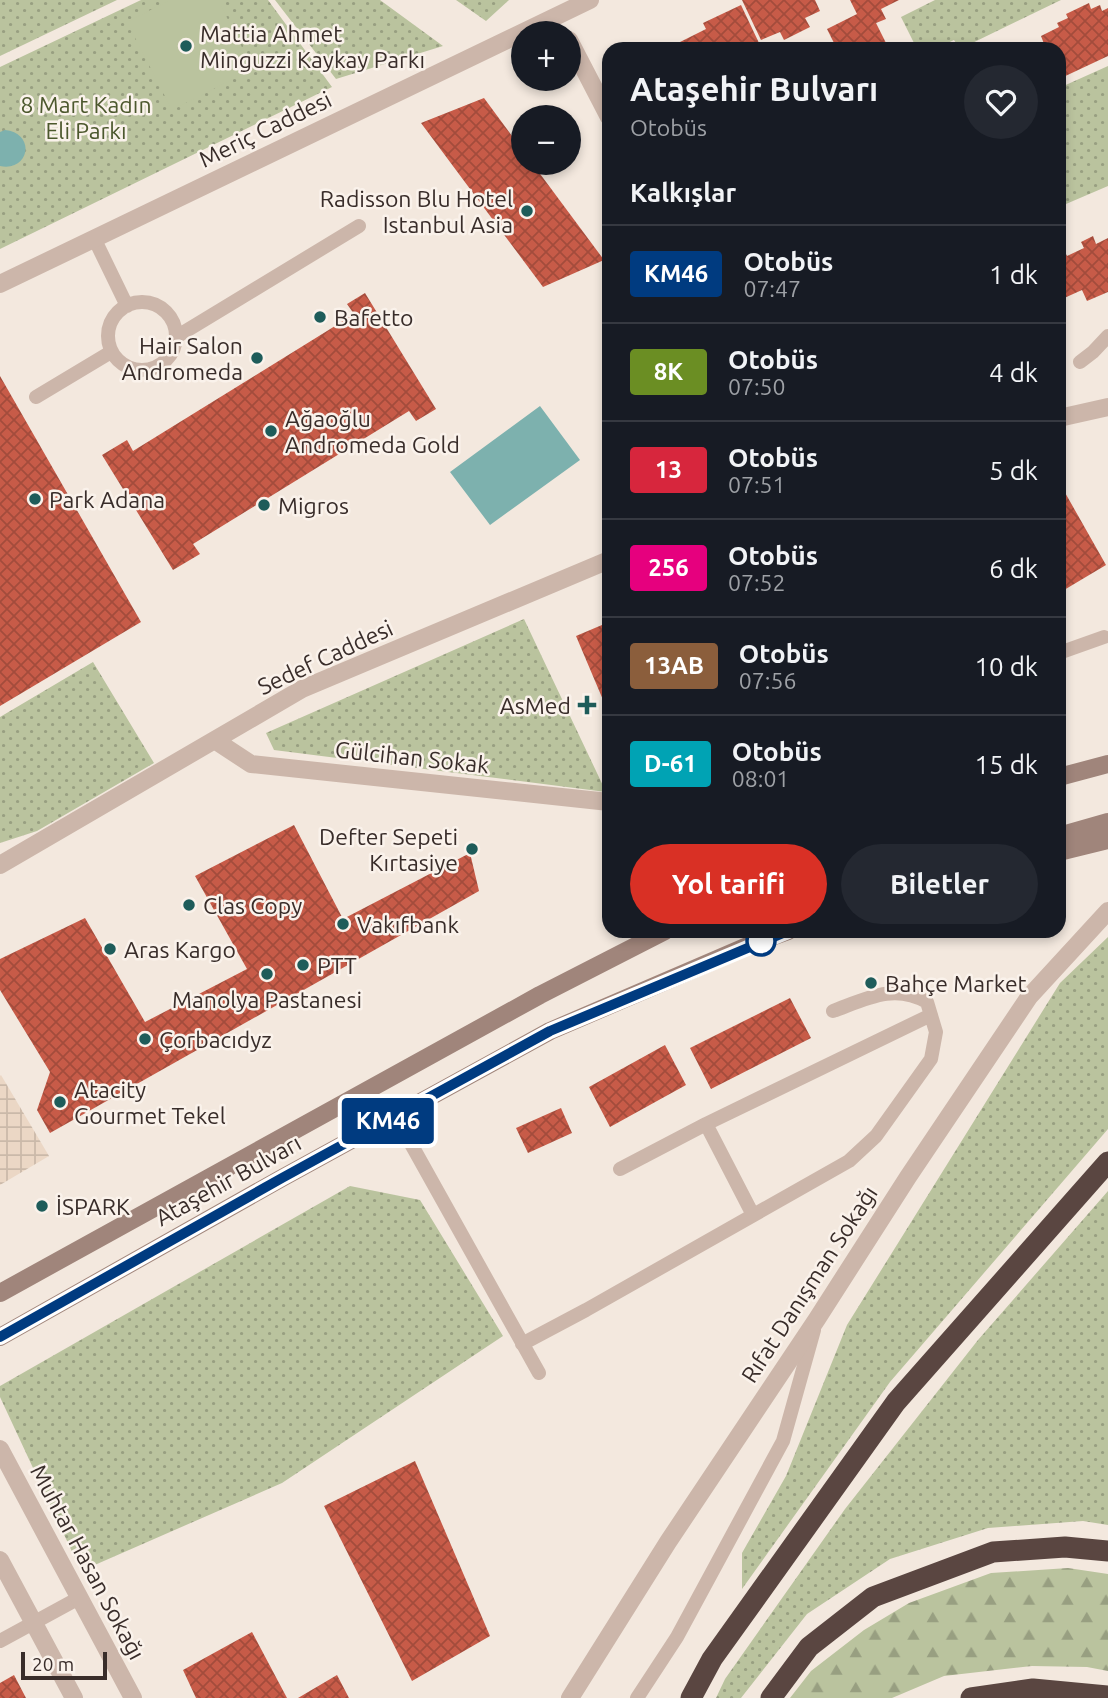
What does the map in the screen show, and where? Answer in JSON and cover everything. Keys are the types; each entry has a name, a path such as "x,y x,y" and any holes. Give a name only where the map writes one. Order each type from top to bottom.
{"highway":[{"path":"691,1698 712,1660 896,1402 1108,1162"},
{"path":"771,1698 809,1647 873,1597 993,1552 1065,1546 1108,1551"},
{"path":"971,1698 1033,1689 1108,1696"}],"main road":[{"path":"1066,775 1108,764"},
{"path":"1066,834 1108,822"},
{"path":"1066,850 1108,840"},
{"name":"Ataşehir Bulvarı","path":"0,1293 540,995 651,938"},
{"name":"Ataşehir Bulvarı","path":"0,1338 282,1178 550,1031 769,938"}],"street":[{"name":"Meriç Caddesi","path":"0,284 552,8 590,0"},
{"path":"581,63 602,104"},
{"path":"1066,416 1108,407"},
{"name":"Sedef Caddesi","path":"0,865 302,690 602,563"},
{"name":"Gülcihan Sokak","path":"216,741 251,764 602,801"},
{"name":"Rıfat Danışman Sokağı","path":"570,1698 668,1542 1029,998 1108,911"},
{"name":"Muhtar Hasan Sokağı","path":"0,1449 133,1698"},
{"path":"0,1560 74,1698"}],"lane":[{"path":"176,337 359,226"},
{"path":"94,239 127,306"},
{"path":"138,302 150,303 169,315 176,337 174,348 159,366 137,370 118,361 111,352 108,342 111,321 127,306 138,302"},
{"path":"1080,362 1108,336"},
{"path":"36,397 111,352"},
{"path":"1066,651 1104,637"},
{"path":"522,1344 849,1161 876,1136 931,1059 936,1032 927,1002 914,995 883,993 833,1011"},
{"path":"621,1169 706,1124 931,1015"},
{"path":"397,1117 539,1373"},
{"path":"706,1124 753,1215"},
{"path":"637,1698 677,1637 783,1441 817,1319"},
{"path":"0,1642 79,1598"}],"green space":[{"path":"0,0 117,0 0,56"},
{"name":"8 Mart Kadın Eli Parkı","path":"141,0 268,0 332,87 0,249 0,67"},
{"path":"170,0 218,0 253,69 172,110 127,22"},
{"path":"275,0 380,0 443,46 336,79"},
{"path":"456,0 509,0 486,21"},
{"path":"935,0 1061,0 974,42 914,42 901,17"},
{"path":"1108,66 1108,186 1066,204 1066,85"},
{"path":"524,619 602,784 602,791 274,750 266,733"},
{"path":"93,662 154,763 37,831 0,843 0,717"},
{"path":"1108,937 1108,1129 890,1382 742,1589 742,1553 786,1476 847,1325 1060,983"},
{"path":"350,1186 420,1200 503,1336 282,1483 81,1571 0,1397 0,1386"},
{"path":"1108,1191 1108,1525 1083,1521 988,1528 890,1559 807,1614 741,1698 716,1698 725,1679 845,1509 978,1340"},
{"path":"1068,1568 1108,1574 1108,1671 1087,1667 1032,1666 944,1676 892,1698 790,1698 811,1671 864,1630 909,1603 991,1573"}],"shaded area":[{"path":"0,1076 49,1156 0,1185"}],"water":[{"path":"5,130 22,138 25,151 18,163 0,166 0,132"},
{"path":"540,406 580,460 490,525 450,472"}],"building":[{"path":"742,0 815,0 820,11 805,18 810,27 784,40 780,32 761,40"},
{"path":"850,0 899,0 881,9 886,19 876,23 886,42 834,42 827,29 857,14"},
{"path":"1089,3 1091,9 1100,5 1102,11 1108,8 1108,56 1066,76 1066,42 1043,42 1041,36 1059,27 1057,23 1068,18 1066,14"},
{"path":"741,5 759,42 680,42 706,29 703,23"},
{"name":"Radisson Blu Hotel Istanbul Asia","path":"484,98 511,135 511,175 541,175 602,257 602,261 543,287 421,123"},
{"path":"1093,236 1096,244 1108,238 1108,292 1087,301 1082,290 1066,297 1066,254 1067,256 1084,248 1081,242"},
{"name":"Ağaoğlu Andromeda Gold","path":"365,293 436,409 416,421 409,411 193,544 200,554 173,570 102,455 127,440 133,451 354,314 347,304"},
{"name":"Park Adana","path":"0,376 141,622 0,706"},
{"path":"1066,494 1106,565 1066,589"},
{"path":"602,625 602,697 576,636"},
{"path":"294,825 343,919 470,853 479,891 50,1133 37,1110 50,1072 0,990 0,959 85,918 145,1022 247,969 195,876"},
{"path":"790,998 811,1038 711,1089 690,1048"},
{"path":"665,1045 686,1085 610,1127 589,1087"},
{"path":"561,1108 572,1133 528,1153 516,1128"},
{"path":"415,1461 490,1636 412,1681 324,1506"},
{"path":"252,1632 287,1698 196,1698 183,1670"},
{"path":"14,1675 26,1698 0,1698 0,1683"},
{"path":"337,1675 349,1698 298,1698"}],"bus line":[{"name":"KM46","path":"0,1337 550,1031 769,938"}],"place":[{"name":"Mattia Ahmet Minguzzi Kaykay Parkı","path":"186,46"},
{"name":"Radisson Blu Hotel Istanbul Asia","path":"527,211"},
{"name":"Bafetto","path":"320,317"},
{"name":"Hair Salon Andromeda","path":"257,358"},
{"name":"Ağaoğlu Andromeda Gold","path":"271,431"},
{"name":"Park Adana","path":"35,499"},
{"name":"Migros","path":"264,505"},
{"name":"AsMed","path":"587,705"},
{"name":"Defter Sepeti Kırtasiye","path":"472,849"},
{"name":"Clas Copy","path":"189,905"},
{"name":"Vakıfbank","path":"343,924"},
{"name":"Aras Kargo","path":"110,949"},
{"name":"PTT","path":"303,965"},
{"name":"Manolya Pastanesi","path":"267,974"},
{"name":"Bahçe Market","path":"871,983"},
{"name":"Çorbacıdyz","path":"145,1039"},
{"name":"Atacity Gourmet Tekel","path":"60,1102"},
{"name":"İSPARK","path":"42,1206"}]}
